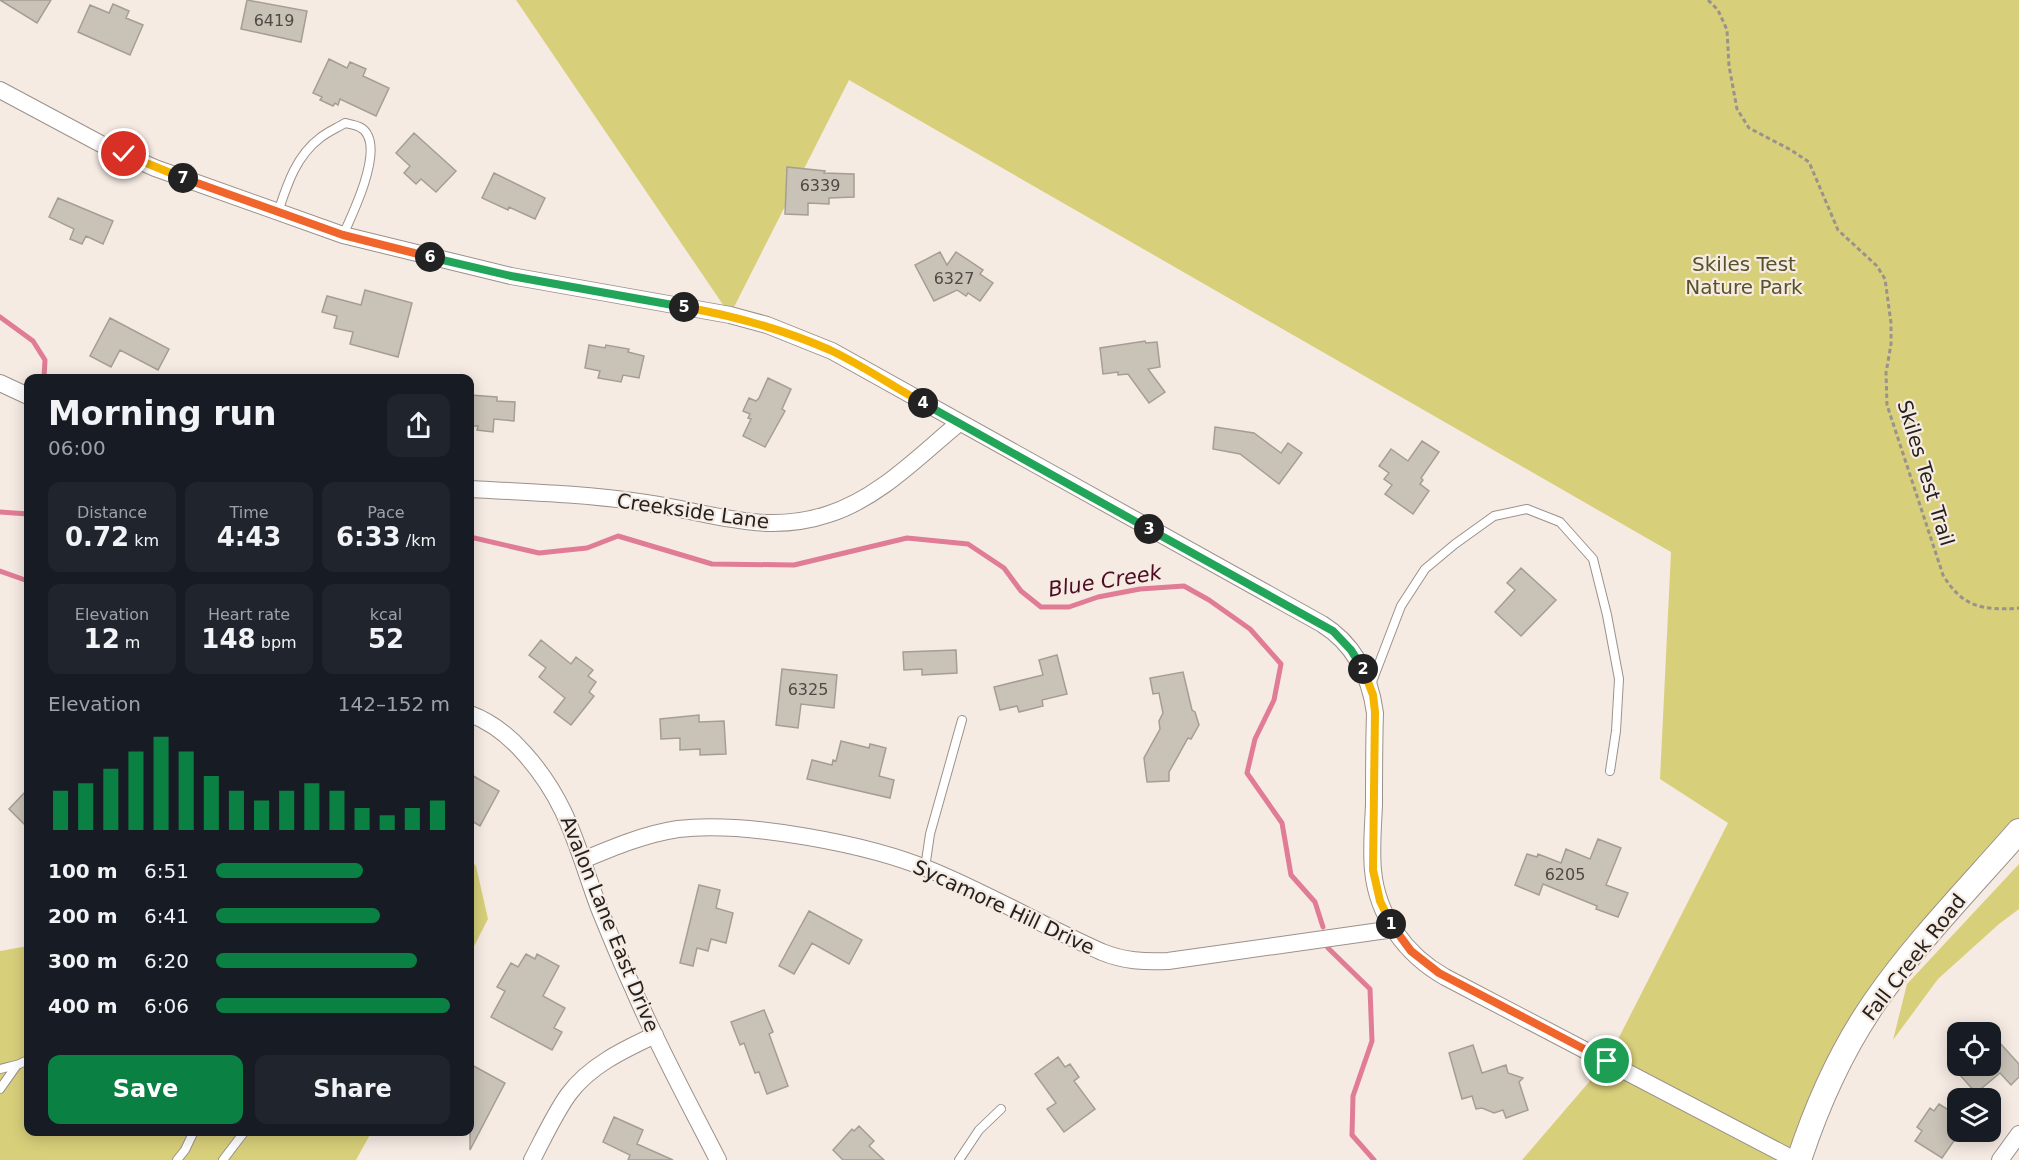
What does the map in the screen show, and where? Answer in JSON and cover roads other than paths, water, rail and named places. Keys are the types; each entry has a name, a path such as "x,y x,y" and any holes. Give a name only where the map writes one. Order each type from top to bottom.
{"main road":[{"name":"Fall Creek Road","path":"1797,1160 1832,1075 1875,1002 1922,942 2019,831"}],"street":[{"path":"0,90 124,154 343,235 511,276 730,315 767,325 832,351 1333,631 1356,656 1370,687 1375,712 1373,870 1380,901 1394,929 1411,951 1439,973 1797,1160"},
{"path":"0,383 24,394"},
{"name":"Creekside Lane","path":"474,489 590,496 649,503 751,523 800,522 831,514 874,491 959,423"},
{"name":"Avalon Lane East Drive","path":"474,716 503,732 539,770 567,818 614,945 654,1035 718,1160"},
{"name":"Sycamore Hill Drive","path":"583,860 654,834 679,829 712,828 753,831 823,841 895,858 926,868 978,891 1094,949 1131,961 1168,961 1394,929"},
{"path":"532,1160 567,1096 577,1084 601,1063 654,1035"},
{"path":"2000,1160 2019,1134"}],"lane":[{"path":"279,212 300,159 319,138 345,123 359,126 369,136 370,153 365,184 343,235"},
{"path":"1370,687 1401,606 1425,570 1455,544 1494,516 1527,509 1560,522 1593,559 1607,615 1619,679 1616,731 1610,771"},
{"path":"926,868 930,834 962,720"},
{"path":"0,1070 24,1062"},
{"path":"0,1089 16,1065"},
{"path":"959,1160 979,1130 1000,1110"},
{"path":"177,1160 192,1136"},
{"path":"223,1160 240,1136"}],"waterway":[{"name":"Blue Creek","path":"0,317 33,341 45,360 44,374"},
{"name":"Blue Creek","path":"0,512 24,514"},
{"name":"Blue Creek","path":"474,538 539,553 587,548 618,536 712,564 794,565 907,538 968,544 1004,568 1021,591 1041,607 1069,607 1098,597 1140,589 1184,586 1209,600 1250,629 1281,664 1274,700 1255,739 1247,773 1282,823 1291,875 1315,902 1323,927"},
{"name":"Blue Creek","path":"0,571 24,580"},
{"name":"Blue Creek","path":"1328,948 1370,989 1372,1041 1353,1096 1352,1135 1374,1160"}],"park label":[{"name":"Skiles Test Nature Park","path":"1744,276"}]}
